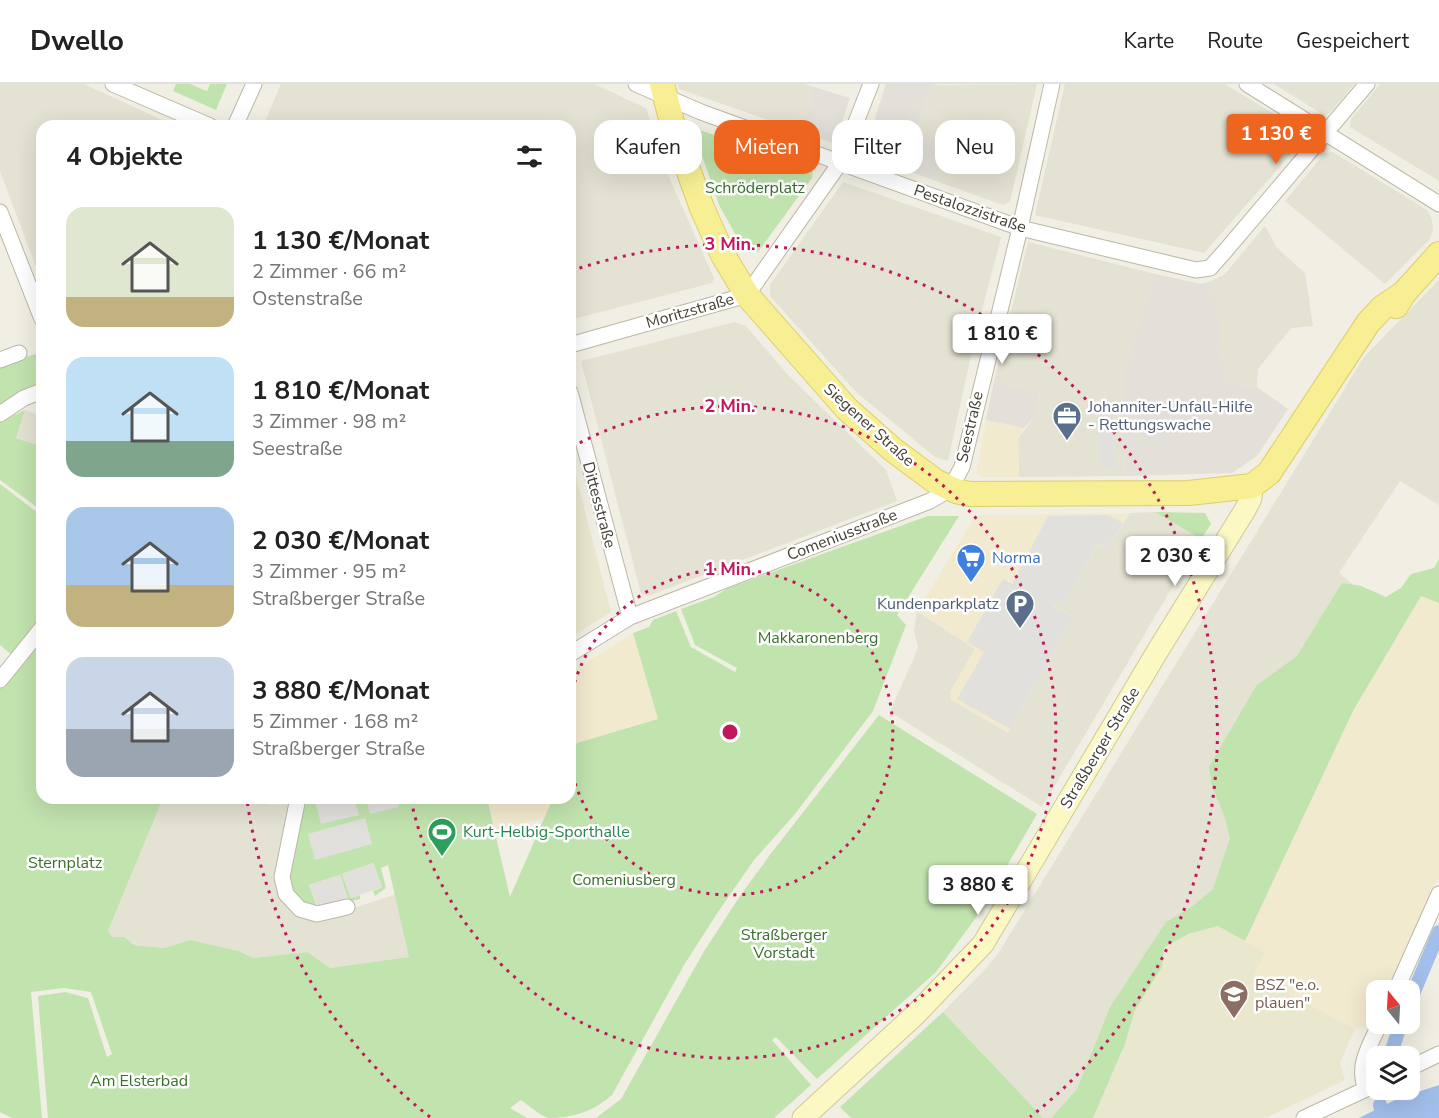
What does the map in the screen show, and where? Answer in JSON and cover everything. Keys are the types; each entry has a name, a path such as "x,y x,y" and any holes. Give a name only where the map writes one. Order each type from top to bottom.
{"main road":[{"name":"Siegener Straße","path":"663,90 702,208 720,249 747,295 847,409 892,449 950,489 969,494 997,495 1197,493 1252,486"},
{"name":"Straßberger Straße","path":"803,1118 915,1015 983,944 1160,647 1245,510 1251,498 1252,486 1269,473 1375,314 1404,293 1439,254"}],"street":[{"path":"113,84 196,120"},
{"path":"238,120 254,84"},
{"name":"Pestalozzistraße","path":"636,84 663,90 832,160"},
{"name":"Moritzstraße","path":"857,120 871,84"},
{"name":"Seestraße","path":"950,489 962,467 1052,84"},
{"path":"1247,84 1439,204"},
{"path":"1325,132 1367,84"},
{"name":"Pestalozzistraße","path":"870,174 1020,228 1196,270 1210,268 1325,132"},
{"name":"Moritzstraße","path":"576,343 747,295 832,174"},
{"path":"0,212 36,304"},
{"path":"0,360 19,353"},
{"path":"0,414 24,398 36,393"},
{"name":"Dittesstraße","path":"576,414 630,617"},
{"name":"Comeniusstraße","path":"576,650 630,617 930,501 950,489"},
{"path":"0,680 36,635"},
{"path":"297,804 282,877 286,894 300,909 317,914 347,906"},
{"path":"1400,980 1439,894"},
{"path":"1366,1054 1361,1073 1366,1079"},
{"path":"1420,1063 1439,1054"},
{"path":"1304,1118 1366,1090"}],"shaded area":[{"path":"0,84 84,84 162,120 36,120 36,267 0,171"},
{"path":"281,84 594,84 646,108 650,120 594,120 594,174 668,174 714,278 712,283 576,318 576,120 266,120"},
{"path":"678,84 804,84 814,87 804,120 768,120 679,89"},
{"path":"886,84 939,84 932,85 921,120 874,120"},
{"path":"1037,84 1010,202 1003,205 936,181 939,174 1015,174 1015,120 935,120 935,140 923,135 923,120 921,120 932,85"},
{"path":"1065,84 1225,84 1302,131 1303,140 1204,253 1035,215"},
{"path":"1274,84 1354,84 1330,113 1324,115"},
{"path":"1380,84 1439,84 1439,181 1350,127 1351,119"},
{"path":"814,87 850,98 843,120 832,120 832,143 820,138 820,120 804,120"},
{"path":"923,134 935,139 935,174 939,174 936,181 916,174 923,174"},
{"path":"1333,152 1427,210 1432,220 1433,231 1430,239 1385,284 1285,201 1325,153"},
{"path":"843,182 1001,237 975,337 948,461 935,457 856,392 770,296 770,285"},
{"path":"1265,226 1277,248 1305,273 1313,326 1291,328 1258,369 1257,387 1235,384 1227,374 1218,344 1211,281 1224,275"},
{"path":"1028,242 1155,274 1122,375 1125,476 1019,477 1018,439 1035,416 1040,392 994,381"},
{"path":"1155,274 1202,284 1211,281 1221,335 1218,344 1227,374 1235,384 1257,387 1288,409 1257,456 1232,473 1125,476 1122,375"},
{"path":"1439,280 1439,505 1400,481 1339,573 1368,597 1270,827 1110,1007 1077,1089 1051,1118 1043,1118 943,1012 990,964 1001,949 1364,357"},
{"path":"735,322 746,326 788,375 886,470 897,501 648,596 641,594 581,361"},
{"path":"994,381 1040,392 1035,416 1024,428 986,420"},
{"path":"25,410 36,414 36,445 16,438"},
{"path":"1112,414 1115,468 1100,468 1098,415"},
{"path":"986,420 1024,428 1018,439 1019,477 982,477 976,474"},
{"path":"576,476 611,612 576,634"},
{"path":"1155,512 1201,539 1042,807 890,712 918,648 914,631 917,611 975,649 950,692 1074,617 1053,606 1057,598 1064,602 1098,544 1107,549 1130,513"},
{"name":"Kundenparkplatz","path":"1130,513 1107,549 1098,545 1064,602 1057,599 1053,605 1074,617 1008,733 951,700 950,692 975,649 917,611 976,515"},
{"name":"Kundenparkplatz","path":"1108,515 1123,523 1107,549 1098,544 1064,602 1057,599 1053,606 1074,617 1010,729 957,699 984,652 967,642 1003,579 1012,584 1048,516"},
{"path":"1421,596 1439,603 1439,878 1391,980 1366,980 1366,1026 1355,1029 1254,976 1265,952 1245,941 1353,711"},
{"path":"633,633 658,719 576,745 576,669"},
{"path":"161,804 292,804 279,878 318,915 357,907 397,894 410,957 330,968 307,952 253,958 239,951 190,940 164,948 134,945 124,937 112,937 108,931"},
{"path":"316,804 356,804 359,815 321,824"},
{"path":"368,804 398,804 399,807 370,814"},
{"path":"489,804 550,804 544,818 496,830"},
{"path":"365,818 372,844 315,860 308,834"},
{"path":"373,863 382,887 351,898 342,874"},
{"path":"340,875 348,899 317,908 309,885"},
{"name":"BSZ \"e.o. plauen\"","path":"1218,926 1265,952 1254,976 1355,1029 1340,1063 1345,1080 1266,1118 1093,1118 1125,1044 1135,1010 1162,967 1164,949 1188,934"}],"green space":[{"path":"176,84 190,84 207,91 210,84 227,84 216,110 173,91"},
{"name":"Schröderplatz","path":"702,131 714,135 714,174 812,174 812,178 758,252 749,253 743,248 719,205 702,155"},
{"path":"36,354 36,388 0,405 0,365"},
{"path":"25,410 16,438 36,445 36,507 0,480 0,422"},
{"path":"0,484 36,511 36,628 12,655 0,645"},
{"path":"1155,512 1205,513 1211,524 1201,539"},
{"path":"928,516 959,516 897,615 906,625 873,711 795,814 754,860 718,912 684,965 612,1095 605,1101 575,1115 548,1118 521,1100 510,1108 527,1118 48,1118 38,996 65,992 88,998 107,1057 112,1054 91,992 64,988 31,992 42,1118 12,1118 0,1112 0,684 36,642 36,804 161,804 108,931 112,937 124,937 134,945 164,948 190,940 239,951 253,958 307,952 330,968 409,957 388,865 381,868 386,888 375,896 373,891 382,887 373,863 342,874 351,898 360,895 360,899 340,904 339,902 348,899 340,875 309,885 317,908 326,905 324,908 315,909 307,907 292,895 287,869 305,804 488,804 510,897 550,804 576,804 577,743 658,719 633,633 649,627 653,620 676,611 691,647 735,672 737,668 695,645 681,609 714,597 728,588"},
{"path":"1439,559 1439,603 1421,596 1353,711 1245,941 1218,926 1188,934 1164,948 1162,967 1135,1010 1125,1044 1093,1118 1051,1118 1077,1089 1110,1007 1166,922 1193,906 1213,889 1230,838 1224,815 1212,786 1209,767 1256,686 1297,656 1342,583 1361,586 1386,597 1401,588 1411,574 1434,568"},
{"name":"Straßberger Vorstadt","path":"879,715 1037,814 980,912 936,972 817,1079 776,1037 772,1040 811,1085 774,1118 596,1118 621,1099 703,953 740,896"},
{"path":"943,1012 1043,1118 851,1118 840,1107"}],"water":[{"path":"1439,1085 1439,1118 1359,1118 1395,1100 1420,1100 1420,1091"}],"waterway":[{"path":"1419,980 1439,932"},
{"path":"1393,1046 1397,1034"},
{"path":"1380,1105 1384,1118"}],"place":[{"name":"Johanniter-Unfall-Hilfe - Rettungswache","path":"1067,442"},
{"name":"Norma","path":"971,584"},
{"name":"Kundenparkplatz","path":"1020,630"},
{"name":"Kurt-Helbig-Sporthalle","path":"442,858"},
{"name":"BSZ \"e.o. plauen\"","path":"1234,1020"}],"park label":[{"name":"Makkaronenberg","path":"818,638"},
{"name":"Sternplatz","path":"65,863"},
{"name":"Comeniusberg","path":"624,880"},
{"name":"Am Elsterbad","path":"139,1081"}]}
